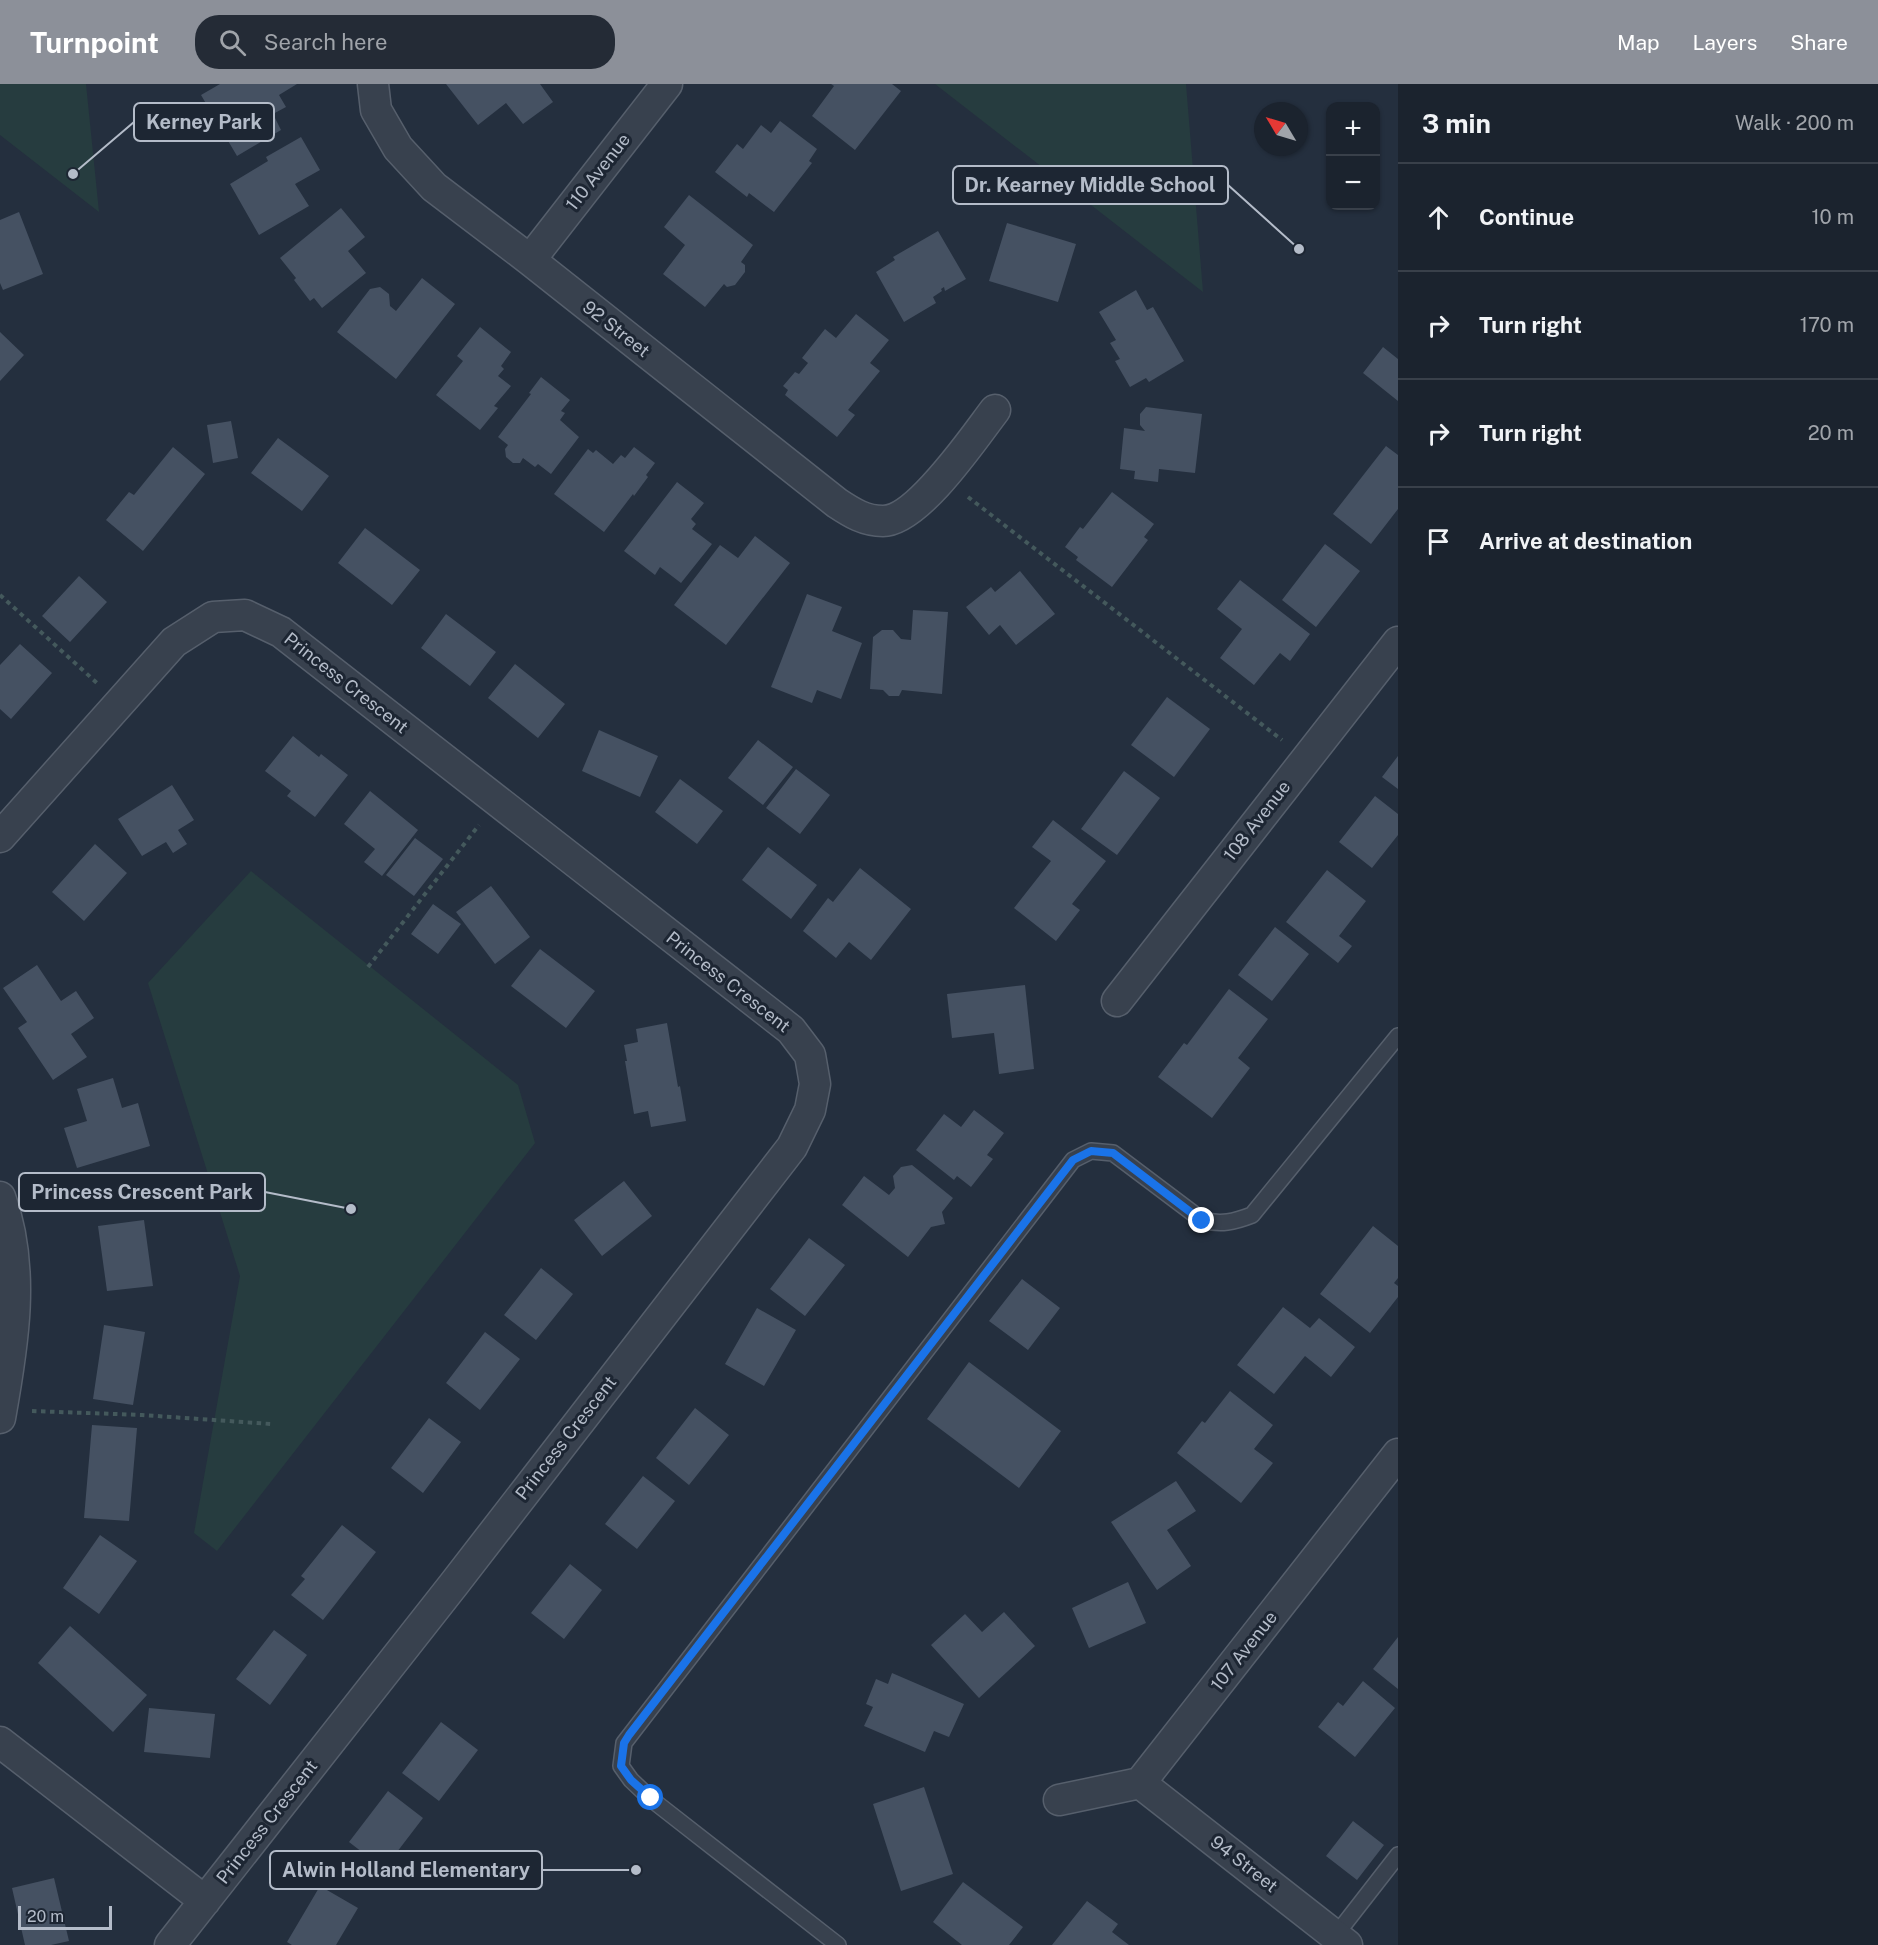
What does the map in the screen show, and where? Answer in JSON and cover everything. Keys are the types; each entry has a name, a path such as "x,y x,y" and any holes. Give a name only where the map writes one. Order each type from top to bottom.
{"street":[{"name":"92 Street","path":"373,84 376,110 398,148 434,187 837,503 861,518 885,522 904,515 944,478"},
{"name":"110 Avenue","path":"530,260 667,84"},
{"path":"944,478 996,410"},
{"name":"Princess Crescent","path":"0,837 174,642 213,617 245,615 281,632 791,1030 810,1055 815,1084 810,1110 792,1147 447,1593 170,1945"},
{"name":"108 Avenue","path":"1117,1001 1398,642"},
{"path":"0,1197 14,1257 16,1300 1,1414"},
{"name":"107 Avenue","path":"1140,1783 1398,1454"},
{"name":"Princess Crescent","path":"0,1742 205,1901"},
{"path":"1059,1800 1140,1783"},
{"name":"94 Street","path":"1140,1783 1341,1940"}],"lane":[{"path":"838,1945 631,1780 621,1766 624,1743 1073,1160 1091,1151 1113,1153 1202,1221 1217,1224 1233,1223 1252,1215 1398,1036"},
{"path":"1341,1940 1398,1855"}],"path":[{"path":"944,478 1305,759"},
{"path":"0,595 120,703"},
{"path":"368,967 498,800"},
{"path":"1,1414 142,1415 271,1424"}],"green space":[{"path":"0,84 86,84 99,212 0,135"},
{"path":"935,84 1186,84 1203,292"},
{"path":"251,871 518,1085 535,1143 217,1551 194,1533 240,1276 148,983"}],"building":[{"path":"220,84 297,84 279,95 286,107 273,114 281,130 237,156 201,95"},
{"path":"446,84 540,84 553,102 523,124 506,103 478,125"},
{"path":"831,84 892,84 901,91 855,150 812,116 834,86"},
{"path":"780,121 817,149 809,161 812,163 774,212 749,193 747,197 715,172 737,144 743,149 761,125 771,133"},
{"path":"301,137 320,170 295,184 309,206 259,235 230,184 268,161 266,157"},
{"path":"689,195 753,245 741,262 745,265 745,272 735,285 727,287 724,284 705,307 663,274 685,245 664,227"},
{"path":"341,208 365,237 348,251 366,273 322,308 314,298 310,301 280,258"},
{"path":"19,212 43,274 3,290 0,283 0,220"},
{"path":"1007,223 1076,244 1058,302 989,281"},
{"path":"938,231 966,279 945,291 944,287 941,289 942,291 933,297 936,303 904,322 876,272 895,260 893,257"},
{"path":"422,278 455,304 396,379 337,332 370,289 380,287 389,294 390,306 396,311"},
{"path":"1136,290 1147,310 1153,307 1184,361 1149,382 1146,378 1130,387 1115,361 1120,359 1110,343 1116,340 1099,312"},
{"path":"856,314 889,340 870,363 880,371 848,410 855,415 837,437 785,395 788,390 783,386 795,372 799,374 808,363 802,358 825,329 836,338"},
{"path":"480,327 511,352 501,366 504,369 498,376 511,386 494,406 498,408 480,430 436,395 463,361 457,356"},
{"path":"0,332 24,355 0,381"},
{"path":"1383,347 1398,359 1398,401 1363,373"},
{"path":"541,377 570,400 561,411 565,413 560,420 579,437 551,474 538,464 535,467 523,458 520,463 513,463 506,457 505,449 508,445 498,437"},
{"path":"1146,407 1202,414 1195,473 1159,469 1158,482 1134,479 1135,471 1120,469 1124,428 1145,431 1140,425 1140,414"},
{"path":"231,421 238,458 213,463 207,425"},
{"path":"278,438 329,476 302,511 251,473"},
{"path":"1386,446 1398,455 1398,509 1371,544 1333,514"},
{"path":"173,447 205,474 143,551 106,520 129,492 134,495"},
{"path":"634,447 655,463 634,496 633,494 604,532 554,494 588,449 593,453 596,450 613,464 621,455 625,458"},
{"path":"677,482 704,503 691,519 696,524 692,529 712,544 681,583 660,567 655,575 624,551"},
{"path":"1112,492 1154,524 1144,537 1148,540 1112,587 1076,560 1078,557 1065,547 1080,527 1083,529"},
{"path":"365,528 420,570 392,605 338,563"},
{"path":"755,536 790,563 726,645 674,605 720,545 738,558"},
{"path":"1325,544 1360,571 1316,627 1282,600"},
{"path":"1020,571 1055,614 1016,645 1000,625 989,635 966,607 991,587 995,592"},
{"path":"79,576 107,602 70,642 42,616"},
{"path":"1240,580 1310,634 1290,661 1280,653 1254,685 1220,658 1242,629 1217,609"},
{"path":"807,594 842,607 832,631 862,643 841,699 817,690 812,703 771,687"},
{"path":"913,610 948,612 942,694 902,690 899,696 889,696 883,690 870,689 873,637 882,630 893,630 901,639 911,640"},
{"path":"446,614 496,652 470,686 421,648"},
{"path":"20,644 52,673 11,719 0,709 0,665"},
{"path":"515,664 565,704 538,738 488,698"},
{"path":"1167,697 1210,729 1174,777 1131,745"},
{"path":"599,730 658,756 640,797 582,771"},
{"path":"293,736 319,757 321,754 348,775 315,817 287,796 291,791 265,771"},
{"path":"758,740 793,767 763,805 728,778"},
{"path":"1398,756 1398,789 1382,777"},
{"path":"796,769 830,795 800,834 766,808"},
{"path":"1124,771 1160,798 1117,855 1081,829"},
{"path":"680,779 723,811 697,844 655,812"},
{"path":"172,785 194,820 178,830 187,844 173,853 166,842 142,856 118,819"},
{"path":"370,791 418,830 382,876 364,862 375,849 344,824"},
{"path":"1375,796 1398,814 1398,835 1372,868 1339,842"},
{"path":"1053,820 1106,861 1072,904 1080,910 1056,941 1014,908 1051,861 1032,847"},
{"path":"415,838 443,859 414,896 386,875"},
{"path":"95,844 127,873 84,921 52,892"},
{"path":"768,847 817,885 791,919 742,880"},
{"path":"860,868 911,909 871,960 849,942 836,958 803,931 828,898 833,902"},
{"path":"1327,870 1366,901 1339,936 1352,946 1338,963 1286,922"},
{"path":"491,886 530,937 495,964 456,912"},
{"path":"433,904 461,924 438,954 411,934"},
{"path":"1275,927 1309,954 1272,1001 1238,975"},
{"path":"540,949 595,991 566,1028 511,986"},
{"path":"37,965 61,1001 76,991 94,1018 71,1034 87,1057 53,1080 18,1028 27,1022 3,988"},
{"path":"1025,985 1034,1069 999,1074 994,1033 952,1038 947,994"},
{"path":"1229,989 1268,1019 1238,1058 1250,1068 1212,1118 1158,1077 1184,1043 1187,1045"},
{"path":"667,1023 686,1121 651,1127 648,1111 634,1114 624,1045 638,1042 636,1029"},
{"path":"113,1078 122,1108 138,1103 150,1146 77,1168 64,1128 87,1121 77,1089"},
{"path":"974,1110 1004,1133 987,1155 993,1159 971,1187 957,1176 954,1180 916,1150 944,1114 961,1127"},
{"path":"912,1165 953,1198 942,1212 945,1224 931,1227 908,1257 842,1205 864,1176 889,1195 895,1188 893,1176 901,1167"},
{"path":"624,1181 652,1216 602,1256 574,1220"},
{"path":"144,1220 153,1286 107,1291 98,1226"},
{"path":"1373,1226 1398,1246 1398,1278 1394,1283 1398,1286 1398,1297 1370,1333 1320,1294"},
{"path":"809,1238 845,1265 805,1316 770,1289"},
{"path":"541,1268 573,1294 536,1340 504,1315"},
{"path":"1022,1279 1060,1308 1028,1350 989,1321"},
{"path":"1283,1307 1310,1328 1319,1318 1355,1347 1331,1377 1305,1356 1274,1394 1237,1365"},
{"path":"757,1308 796,1330 764,1386 725,1364"},
{"path":"104,1325 145,1332 133,1405 93,1399"},
{"path":"485,1332 520,1359 480,1410 446,1383"},
{"path":"969,1362 1061,1431 1019,1488 927,1419"},
{"path":"1230,1391 1273,1425 1254,1449 1273,1463 1241,1503 1177,1453"},
{"path":"695,1408 729,1435 689,1485 656,1458"},
{"path":"429,1418 461,1442 423,1493 391,1468"},
{"path":"92,1425 137,1428 129,1521 84,1518"},
{"path":"643,1476 675,1501 637,1549 605,1524"},
{"path":"1176,1481 1196,1511 1167,1530 1191,1566 1157,1590 1111,1522"},
{"path":"342,1525 376,1552 323,1620 291,1595 305,1579 301,1576"},
{"path":"100,1535 137,1561 99,1614 63,1588"},
{"path":"570,1564 602,1590 564,1639 531,1613"},
{"path":"1128,1582 1146,1623 1089,1648 1072,1608"},
{"path":"1004,1612 1035,1646 979,1698 931,1645 965,1614 982,1632"},
{"path":"70,1626 147,1695 113,1732 38,1663"},
{"path":"274,1630 307,1655 270,1705 236,1679"},
{"path":"1398,1637 1398,1689 1373,1669"},
{"path":"892,1673 964,1704 949,1737 934,1731 925,1752 864,1726 873,1707 866,1704 876,1679 888,1684"},
{"path":"1363,1681 1395,1708 1355,1757 1318,1727 1338,1702 1343,1706"},
{"path":"149,1708 215,1714 210,1758 144,1752"},
{"path":"441,1722 478,1750 439,1801 402,1773"},
{"path":"924,1787 953,1874 901,1891 873,1804"},
{"path":"388,1791 423,1818 384,1869 349,1842"},
{"path":"1353,1821 1384,1845 1357,1880 1326,1856"},
{"path":"54,1878 69,1941 51,1945 25,1945 12,1888"},
{"path":"963,1882 1023,1927 1009,1945 962,1945 933,1922"},
{"path":"320,1886 358,1908 336,1945 292,1945 287,1942"},
{"path":"1087,1901 1118,1924 1112,1932 1129,1945 1052,1945"}],"place":[{"name":"Kerney Park","path":"73,174"},
{"name":"Dr. Kearney Middle School","path":"1299,249"},
{"name":"Princess Crescent Park","path":"351,1209"},
{"name":"Alwin Holland Elementary","path":"636,1870"}],"route":[{"path":"651,1798 631,1780 621,1766 624,1743 629,1735 1073,1160 1091,1151 1113,1153 1202,1221"}]}
